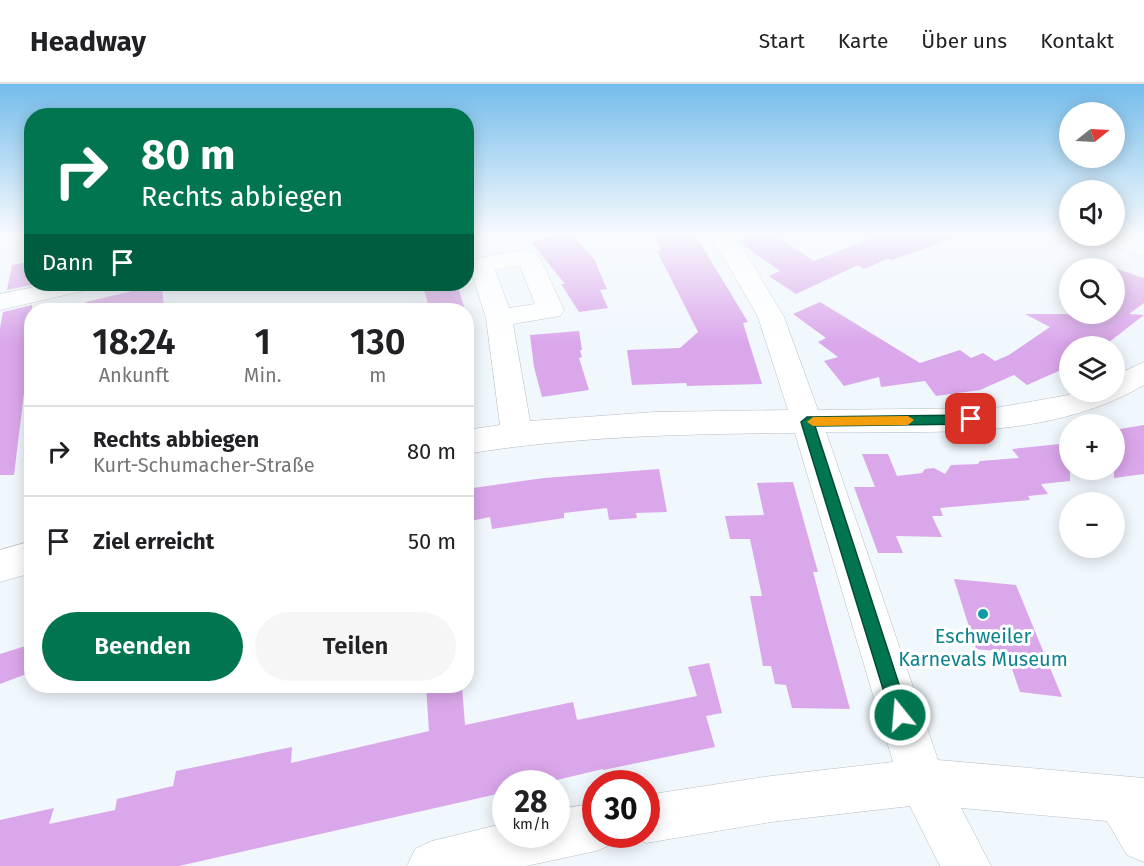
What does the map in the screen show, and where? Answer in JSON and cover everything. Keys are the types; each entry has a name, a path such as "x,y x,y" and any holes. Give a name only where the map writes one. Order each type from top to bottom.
{"street":[{"path":"743,269 771,317 807,422 922,782 966,866"},
{"path":"0,302 50,291"},
{"path":"499,318 517,435"},
{"path":"1125,383 1144,372"},
{"path":"474,441 654,423 994,419 1065,407 1080,402"},
{"path":"0,566 24,559"},
{"path":"660,817 771,799 922,782 1132,800 1144,838"},
{"path":"432,866 502,848"}],"building":[{"path":"11,269 24,269 24,287 7,290"},
{"path":"553,269 599,269 607,289 600,290 608,308 579,312 561,284 565,284"},
{"path":"666,269 716,269 748,322 743,323 762,384 632,385 627,350 680,348 698,332"},
{"path":"778,269 848,269 796,294 769,276 780,271"},
{"path":"1125,272 1144,278 1144,303 1129,314 1144,315 1117,336 1059,336 1059,371 1027,385 1014,375 980,390 936,396 925,381 881,387 879,377 844,386 824,361 838,357 818,342 826,338 793,314 820,302 920,363 960,350 971,358 983,353 995,361 1009,355 1050,327 1025,314 1059,314 1059,324 1125,324"},
{"path":"132,291 163,291 163,303 86,303"},
{"path":"424,291 459,291 463,303 428,303"},
{"path":"24,307 24,393 14,475 0,475 0,328 3,312"},
{"path":"579,331 582,357 579,358 589,390 542,397 534,367 530,335"},
{"path":"1144,425 1144,474 1125,477 1125,428"},
{"path":"1059,444 1059,480 1070,481 1041,484 1048,494 1028,496 1030,500 940,508 943,516 932,516 942,537 896,536 903,553 878,553 854,487 875,487 862,454 888,454 897,476 922,473 925,469 934,468 945,474 951,465 1019,458 1012,449"},
{"path":"659,469 667,512 636,513 637,518 609,520 607,508 564,513 564,518 492,529 490,517 474,520 474,488 544,478"},
{"path":"793,482 818,572 813,572 850,709 792,708 786,685 775,684 771,666 763,666 750,596 762,596 750,539 730,539 725,516 764,515 757,483"},
{"path":"954,579 1016,585 1062,697 1020,692 1006,652 976,649"},
{"path":"24,646 24,675 0,684 0,654"},
{"path":"709,663 722,713 706,716 715,747 603,770 582,770 582,774 570,777 570,770 492,770 492,795 179,866 0,866 0,820 54,808 49,824 115,810 117,799 173,786 176,771 292,747 291,763 429,731 426,693 463,693 465,725 573,702 577,720 697,696 688,667"}],"slow traffic":[{"path":"813,422 908,420"}],"place":[{"name":"Eschweiler Karnevals Museum","path":"983,614"}],"route":[{"path":"900,715 807,422 971,419"}]}
